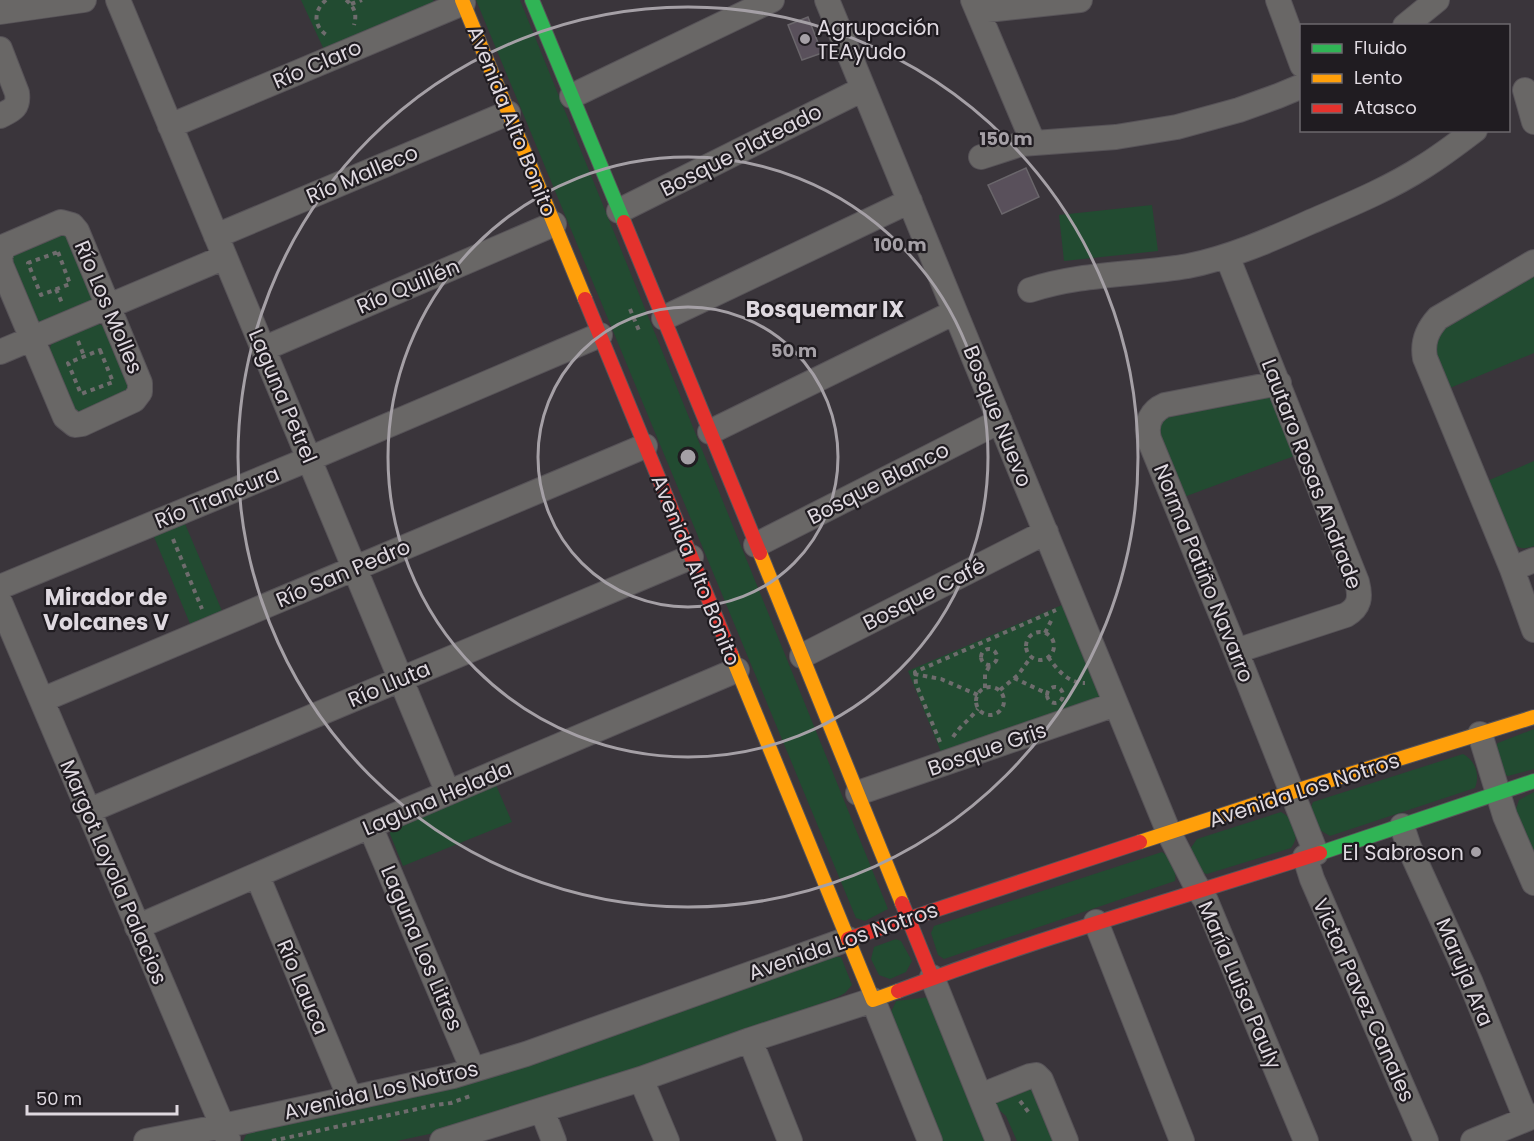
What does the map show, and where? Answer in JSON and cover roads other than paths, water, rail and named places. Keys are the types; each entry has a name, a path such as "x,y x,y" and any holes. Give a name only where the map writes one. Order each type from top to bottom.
{"street":[{"path":"0,12 84,0"},
{"name":"Laguna Petrel","path":"118,0 448,793"},
{"path":"532,0 858,793 998,1141"},
{"path":"572,96 772,0"},
{"name":"Bosque Nuevo","path":"827,0 1046,532 1059,612 1116,704 1169,832"},
{"path":"1033,142 975,5 1080,0"},
{"path":"1278,0 1300,60"},
{"path":"1407,24 1437,0"},
{"name":"Río Claro","path":"170,126 462,1"},
{"name":"Avenida Alto Bonito","path":"462,1 930,1141"},
{"path":"0,49 18,100 16,106 0,116"},
{"path":"981,157 1033,142 1116,137 1177,127 1239,110 1300,87"},
{"name":"Bosque Plateado","path":"619,211 863,89"},
{"path":"1522,92 1534,123"},
{"name":"Río Malleco","path":"0,352 108,306 220,247 508,113"},
{"path":"1030,290 1065,280 1165,269 1227,256 1345,208 1384,189 1422,168 1472,132"},
{"path":"664,318 910,201"},
{"name":"Río Los Molles","path":"61,222 72,225 140,383 141,393 134,400 82,424 70,422 65,417 32,339 1,265 0,256 5,246 61,222"},
{"name":"Río Quillén","path":"263,349 554,224"},
{"name":"Lautaro Rosas Andrade","path":"1227,256 1357,582 1359,598 1354,610 1346,615 1236,651"},
{"path":"1534,262 1438,318 1426,333 1424,342 1425,358 1512,568 1534,630"},
{"path":"710,432 956,312"},
{"name":"Río Trancura","path":"0,586 309,459 600,335"},
{"name":"Norma Patiño Navarro","path":"1279,383 1166,405 1154,412 1148,424 1149,439 1292,792 1310,855"},
{"name":"Bosque Blanco","path":"756,545 1000,422"},
{"name":"Río San Pedro","path":"42,700 645,446"},
{"name":"Bosque Café","path":"802,656 1046,532"},
{"name":"Río Lluta","path":"88,811 691,557"},
{"path":"1512,568 1534,560"},
{"name":"Margot Loyola Palacios","path":"0,602 226,1134"},
{"name":"Laguna Helada","path":"137,927 737,670"},
{"name":"Bosque Gris","path":"858,793 945,755 1116,704"},
{"name":"Avenida Los Notros","path":"146,1141 226,1134 350,1098 453,1076 526,1054 909,918 1292,792 1534,717"},
{"path":"1480,734 1505,816 1534,883"},
{"path":"442,1141 641,1078 1096,922 1402,826 1534,781"},
{"name":"Laguna Los Litres","path":"370,826 473,1070"},
{"name":"Maruja Ara","path":"1402,826 1408,847 1530,1118"},
{"name":"María Luisa Pauly","path":"1169,832 1211,913 1306,1141"},
{"name":"Victor Pavez Canales","path":"1310,855 1312,879 1426,1141"},
{"name":"Río Lauca","path":"256,875 350,1098"},
{"path":"1096,922 1182,1141"},
{"path":"750,1040 790,1141"},
{"path":"980,1096 1030,1076 1036,1076 1041,1080 1066,1141"},
{"path":"641,1078 667,1141"},
{"path":"542,1110 554,1141"},
{"path":"1473,1141 1530,1118"}],"place":[{"name":"Agrupación TEAyudo","path":"805,39"},
{"name":"El Sabroson","path":"1476,852"}],"district":[{"name":"Bosquemar IX","path":"825,309"},
{"name":"Mirador de Volcanes V","path":"106,610"}]}
